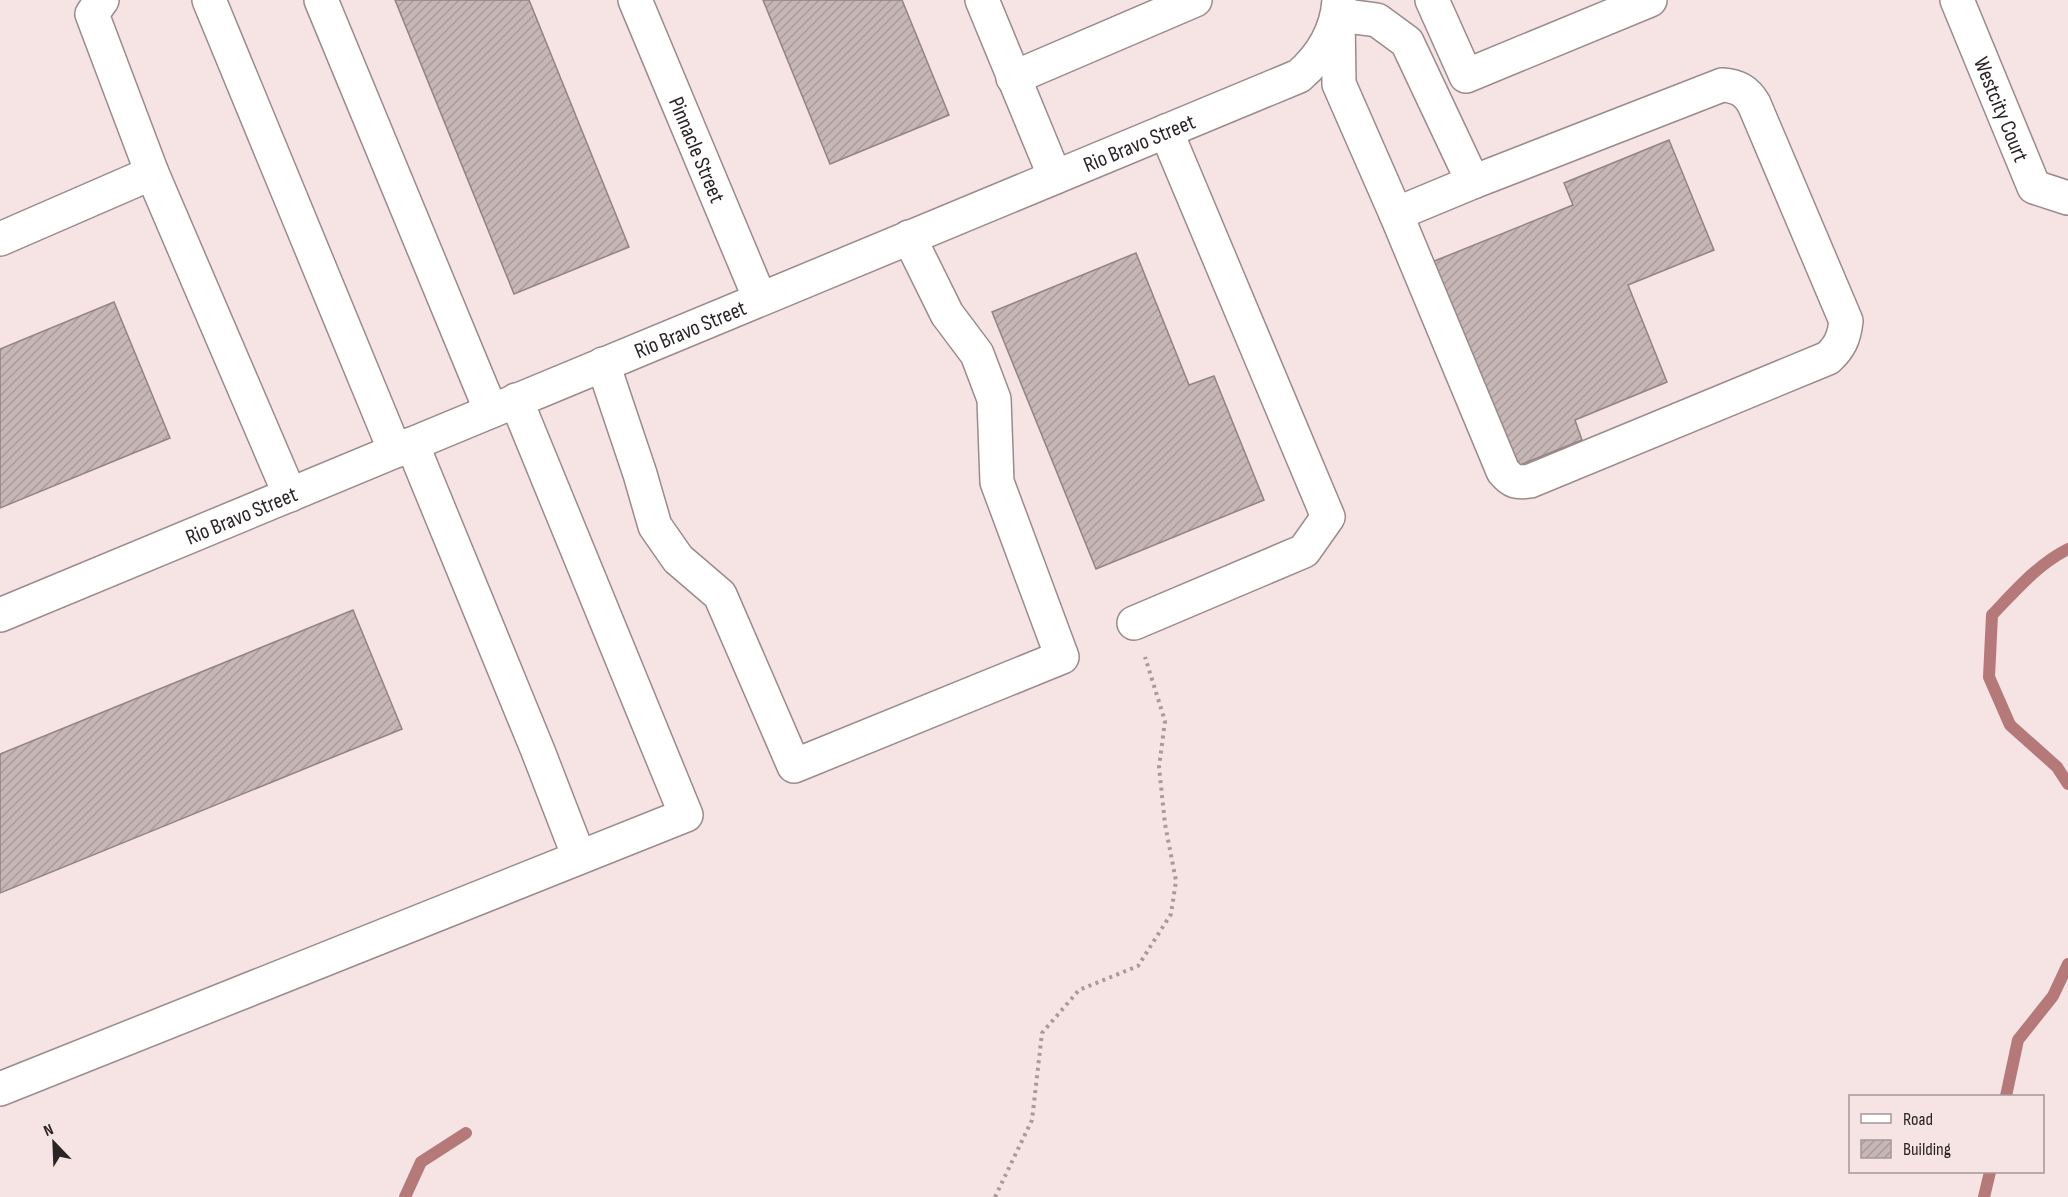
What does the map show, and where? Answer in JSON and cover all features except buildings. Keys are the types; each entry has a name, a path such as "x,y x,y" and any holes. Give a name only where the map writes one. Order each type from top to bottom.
{"street":[{"path":"102,0 92,14 152,174 290,495"},
{"path":"209,0 538,751 579,857"},
{"path":"0,1088 686,815 321,0"},
{"name":"Pinnacle Street","path":"635,0 760,299"},
{"path":"981,0 1054,177"},
{"path":"1013,78 1195,0"},
{"path":"1432,0 1466,76 1650,0"},
{"name":"Westcity Court","path":"1958,0 2034,187 2068,198"},
{"path":"1396,214 1722,86 1736,86 1749,96 1754,104 1846,321 1844,336 1839,348 1828,358 1530,481 1518,483 1510,479 1503,471 1339,84 1339,8 1377,20 1407,42 1473,182"},
{"name":"Rio Bravo Street","path":"0,615 1299,76 1325,49 1339,8"},
{"path":"1134,623 1304,551 1328,517 1166,131"},
{"path":"0,239 152,174"},
{"path":"603,364 655,526 678,559 720,595 794,766 1062,657 997,482 994,399 977,354 947,314 909,237"}],"path":[{"path":"995,1197 1032,1120 1042,1034 1079,990 1138,966 1171,914 1176,881 1159,767 1165,721 1134,623"}],"waterway":[{"path":"2068,549 2037,570 1992,615 1989,677 2010,725 2057,767 2068,784"},
{"path":"2006,1095 2018,1040 2053,996 2068,964"},
{"path":"405,1197 421,1162 466,1133"},
{"path":"1984,1197 1990,1173"}]}
